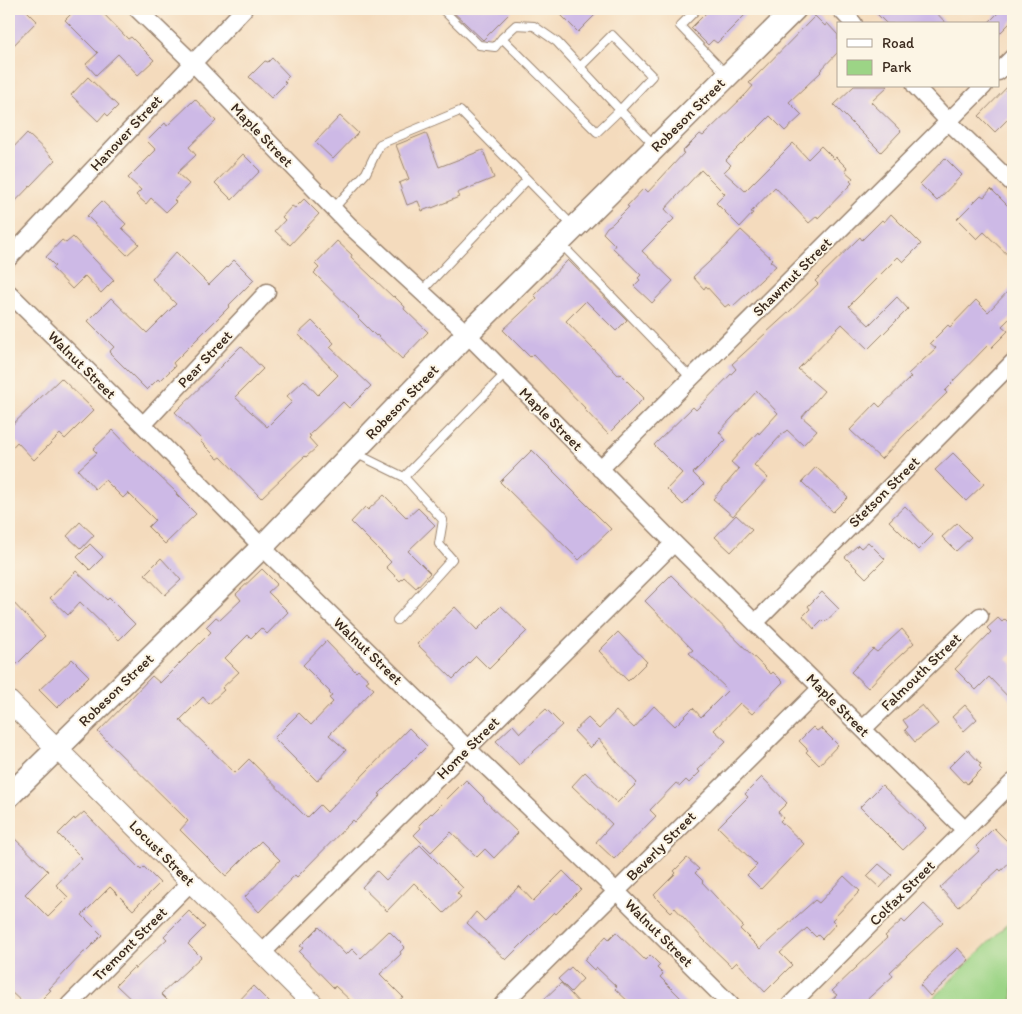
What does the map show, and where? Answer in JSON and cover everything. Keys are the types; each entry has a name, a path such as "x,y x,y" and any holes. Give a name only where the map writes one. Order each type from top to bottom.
{"main road":[{"name":"Robeson Street","path":"9,796 262,547 468,334 795,9"}],"street":[{"name":"Maple Street","path":"137,9 350,226 468,334 674,543 964,830"},
{"name":"Hanover Street","path":"9,258 244,9"},
{"path":"840,9 852,22"},
{"path":"1000,70 1013,57"},
{"path":"916,88 1013,184"},
{"name":"Shawmut Street","path":"600,468 982,88"},
{"name":"Pear Street","path":"143,425 267,292"},
{"name":"Walnut Street","path":"9,293 143,425 262,547 731,1005"},
{"name":"Stetson Street","path":"755,623 1013,362"},
{"name":"Home Street","path":"262,953 674,543"},
{"name":"Falmouth Street","path":"862,729 980,616"},
{"name":"Beverly Street","path":"502,1005 821,688"},
{"name":"Locust Street","path":"9,701 314,1005"},
{"name":"Colfax Street","path":"790,1005 1013,782"},
{"name":"Tremont Street","path":"69,1005 191,882"}],"lane":[{"path":"442,9 478,45 495,47 516,25 534,26 556,42 656,147"},
{"path":"697,9 680,26 728,76"},
{"path":"502,38 597,132 652,76 612,35 580,67"},
{"path":"333,209 366,173 380,144 460,112 527,180 567,235 692,378"},
{"path":"422,292 527,180"},
{"path":"404,477 506,373"},
{"path":"353,452 404,477 443,520 440,544 452,559 397,620"}],"green space":[{"path":"1013,918 1013,1005 926,1005"}],"building":[{"path":"14,9 25,9 37,21 9,50 9,14"},
{"path":"76,9 99,9 128,39 131,37 154,60 138,75 118,54 96,75 86,64 98,53 65,20"},
{"path":"450,9 514,9 483,40"},
{"path":"555,9 601,9 578,32"},
{"path":"710,9 751,9 717,43 713,40 708,45 691,28"},
{"path":"872,9 933,9 945,22 885,22"},
{"path":"1002,9 1013,9 1013,20 1000,33 1000,22 989,22"},
{"path":"815,16 825,26 827,23 837,34 837,53 821,72 789,102 802,115 785,131 770,116 726,160 731,165 724,172 745,191 793,143 808,159 821,146 834,159 836,157 847,168 845,171 853,178 850,181 852,183 818,218 817,216 809,223 775,187 751,212 753,213 740,227 716,203 725,194 701,170 665,209 674,219 642,251 673,281 652,303 634,286 640,280 638,278 641,275 613,248 615,245 603,233 629,207 627,206 644,188 648,192 700,134 703,136 747,93 753,86 749,83"},
{"path":"272,58 289,76 284,81 286,83 271,98 249,77 265,61 268,62"},
{"path":"88,77 118,106 108,116 105,113 98,121 71,95"},
{"path":"1013,81 1013,114 995,132 979,116"},
{"path":"852,88 886,88 871,102 901,131 881,152 834,105"},
{"path":"195,99 216,121 189,147 196,155 177,173 189,184 166,212 151,198 146,204 136,195 141,190 128,178 156,150 147,141 165,123 167,126"},
{"path":"340,116 358,133 333,159 315,142"},
{"path":"27,133 55,160 9,208 9,152"},
{"path":"426,133 439,167 483,150 494,178 457,193 459,197 432,208 422,211 418,201 407,205 399,183 409,179 396,145"},
{"path":"243,154 260,171 232,200 215,183"},
{"path":"945,158 962,175 937,201 920,184"},
{"path":"991,189 1013,211 1013,260 984,232 977,239 957,219 981,195 984,197"},
{"path":"304,199 319,214 290,245 275,231 285,220 282,217 292,206 295,208"},
{"path":"102,201 126,224 122,228 139,244 127,255 87,216"},
{"path":"891,214 921,244 903,262 898,257 849,306 869,325 897,297 908,309 868,349 842,324 798,369 824,391 802,417 817,430 803,445 787,430 784,432 754,465 768,478 733,516 713,499 739,469 731,462 778,413 757,391 719,432 726,440 693,473 704,484 683,505 667,489 682,473 654,445 693,407 696,410 736,369 732,364 818,284 815,281 860,237 862,240 882,220 884,222"},
{"path":"741,230 772,259 770,261 776,266 732,307 729,304 725,307 706,286 704,289 693,277"},
{"path":"73,237 114,280 101,293 85,276 72,289 52,268 55,266 46,257 62,240 66,243"},
{"path":"337,241 428,332 402,359 376,336 314,273 319,268 315,264"},
{"path":"176,252 209,285 234,260 254,280 173,363 175,366 160,381 158,379 147,390 109,352 114,347 88,321 111,298 147,333 176,304 152,279"},
{"path":"568,260 627,320 616,331 586,301 566,321 618,375 620,374 644,398 608,434 533,354 530,357 503,330 537,298 534,295"},
{"path":"1013,286 1013,315 1002,326 1008,331 991,348 988,345 951,383 945,391 947,393 881,459 850,430 876,403 880,407 911,377 908,374 936,348 930,343 948,325 950,327 976,300 988,312"},
{"path":"312,321 334,343 330,347 371,386 349,408 343,402 309,435 311,436 309,438 317,447 261,498 221,457 218,459 200,441 202,440 175,412 241,346 263,369 235,397 267,427 292,402 287,396 304,380 318,395 338,375 298,334"},
{"path":"61,378 94,410 65,439 60,434 34,460 17,442 9,451 9,428"},
{"path":"113,430 196,514 165,544 148,527 155,520 128,493 123,498 105,480 95,489 78,470 97,453 93,449"},
{"path":"532,450 611,529 579,560 500,482"},
{"path":"953,453 984,484 966,501 935,470"},
{"path":"816,467 848,497 833,512 802,482"},
{"path":"384,495 407,518 418,508 435,525 408,551 430,573 416,588 404,577 400,581 386,567 391,562 351,522 365,507 368,510"},
{"path":"905,506 933,535 918,550 889,521"},
{"path":"736,515 752,530 731,552 715,537"},
{"path":"80,522 94,535 81,549 67,536"},
{"path":"957,523 971,537 956,551 942,537"},
{"path":"868,542 885,559 866,578 845,557 858,545 861,548"},
{"path":"90,544 103,557 90,570 77,557"},
{"path":"161,558 181,580 165,595 145,574"},
{"path":"262,569 277,584 268,592 288,612 267,634 261,628 251,638 248,635 225,658 239,672 209,704 203,697 180,720 235,773 249,759 307,818 320,805 327,812 409,728 427,746 379,794 381,795 355,822 353,820 297,877 295,875 259,912 245,897 280,860 261,841 226,876 180,830 188,821 98,732 152,676 160,683 211,632 206,627 216,617 220,620 241,600 236,594"},
{"path":"76,571 107,600 109,598 135,624 119,640 80,602 68,615 50,598"},
{"path":"671,575 771,674 773,672 783,682 752,714 740,703 714,730 726,741 698,770 700,772 689,783 686,780 680,786 676,783 650,810 656,816 614,859 596,842 612,824 572,786 585,772 617,803 637,783 599,739 590,748 574,731 588,718 599,729 616,711 634,728 654,706 675,726 693,708 701,717 728,690 689,653 693,650 645,601"},
{"path":"822,592 839,609 814,629 803,616 810,609 808,606"},
{"path":"9,598 45,636 16,665 9,657"},
{"path":"501,606 527,631 489,669 476,656 453,679 417,644 455,607 477,630"},
{"path":"998,618 1002,622 1005,619 1013,627 1013,653 1007,659 1013,665 1013,702 989,677 976,690 955,669 991,632 987,628"},
{"path":"902,629 914,643 868,688 851,672 873,649 877,652"},
{"path":"618,632 647,662 628,681 599,651"},
{"path":"326,641 356,672 358,670 369,680 366,682 374,689 329,735 346,750 317,781 274,738 299,713 311,725 333,702 329,698 332,696 330,692 303,665"},
{"path":"72,659 89,676 57,708 39,690"},
{"path":"922,705 938,724 915,742 905,730 908,727 903,720"},
{"path":"965,705 977,719 964,731 952,717"},
{"path":"546,709 562,725 519,765 496,741 513,725 520,733"},
{"path":"813,727 817,731 821,728 838,745 819,765 806,752 808,750 799,741"},
{"path":"967,749 981,764 979,766 982,769 967,784 949,767"},
{"path":"762,777 787,803 778,812 783,818 780,821 804,844 761,889 747,875 757,865 718,827 748,797 745,794"},
{"path":"466,780 518,833 494,858 485,849 477,857 451,832 431,852 414,835 421,828 419,825"},
{"path":"882,785 926,828 903,850 860,807"},
{"path":"84,812 141,870 144,867 160,883 133,910 110,887 82,915 102,935 49,989 51,990 36,1005 25,1005 9,990 9,833 48,871 25,894 48,917 68,897 56,885 82,858 58,834 74,818 75,820"},
{"path":"994,828 1013,847 1013,858 1001,871 999,869 958,907 940,888 980,850 976,846"},
{"path":"420,845 463,888 457,893 461,897 444,913 414,883 387,911 362,887 377,871 386,880"},
{"path":"687,858 699,869 695,873 702,882 743,926 740,929 760,949 815,900 819,903 844,876 860,891 832,920 836,924 822,939 818,935 816,937 807,928 780,953 792,965 765,992 737,962 732,967 675,908 671,912 654,895 676,873 674,871"},
{"path":"879,864 892,875 880,888 867,876"},
{"path":"563,871 581,889 556,914 554,912 506,960 467,923 476,912 485,921 519,886 533,901"},
{"path":"924,904 943,922 890,972 893,976 861,1005 826,1005 837,995 832,991 887,938 885,936 902,920 905,923"},
{"path":"189,911 205,927 188,944 201,957 161,994 172,1005 137,1005 116,985 167,939 164,936"},
{"path":"319,927 346,955 352,949 361,958 389,931 405,947 400,952 401,954 380,974 403,997 394,1005 355,1005 335,986 334,988 299,952 303,948 300,946"},
{"path":"616,932 645,960 650,955 660,965 657,968 663,974 660,977 688,1005 632,1005 596,967 594,970 584,960 606,936 609,939"},
{"path":"958,948 969,960 930,996 920,985"},
{"path":"571,967 583,979 571,992 558,979"},
{"path":"561,983 581,1005 538,1005"},
{"path":"253,986 272,1005 235,1005"}]}
